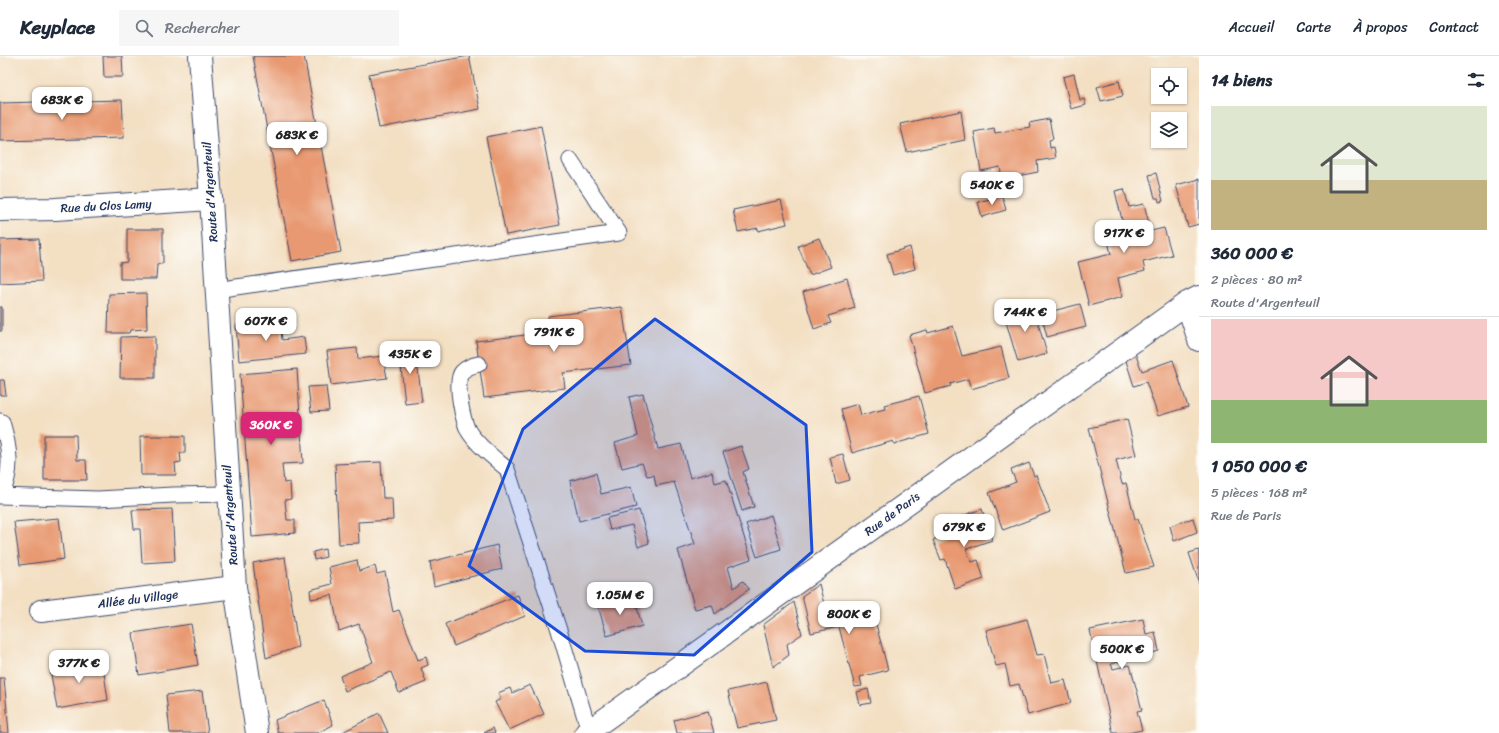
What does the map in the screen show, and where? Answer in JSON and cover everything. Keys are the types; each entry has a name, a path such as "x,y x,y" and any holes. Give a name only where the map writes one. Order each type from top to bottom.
{"street":[{"name":"Route d'Argenteuil","path":"200,56 211,199 215,290 235,587 258,733"},
{"name":"Rue du Clos Lamy","path":"0,210 55,209 211,199"},
{"path":"1193,300 1199,340"},
{"name":"Rue de Paris","path":"587,732 1193,300"},
{"name":"Allée du Village","path":"41,611 235,587"}],"lane":[{"path":"215,290 619,233 570,160"},
{"path":"479,364 468,367 461,373 459,384 468,431 488,454 507,469 559,630 587,732"},
{"path":"0,421 2,422 9,448 8,481 0,496 98,499 229,494"}],"highlighted area":[{"path":"655,319 806,425 812,552 694,655 585,651 469,566 523,429"}],"building":[{"path":"103,56 122,56 123,77 104,77"},
{"path":"253,56 304,56 341,252 292,261"},
{"path":"469,56 480,109 379,128 369,74"},
{"path":"1074,74 1080,100 1084,99 1086,105 1071,109 1063,77"},
{"path":"1119,81 1123,96 1101,101 1097,87"},
{"path":"122,100 124,138 0,141 0,103"},
{"path":"961,111 965,140 907,152 900,124"},
{"path":"1049,119 1053,139 1049,140 1050,148 1054,147 1056,158 1037,161 1038,172 1002,179 1000,167 981,171 974,132 994,128 995,133 1030,127 1029,123"},
{"path":"541,126 560,225 506,235 486,137"},
{"path":"1156,173 1163,201 1159,202 1158,198 1155,198 1149,175"},
{"path":"1199,179 1199,224 1188,227 1176,185"},
{"path":"1124,189 1129,207 1144,204 1151,231 1164,228 1172,255 1143,262 1145,271 1118,278 1122,297 1089,306 1078,262 1111,254 1108,241 1126,236 1115,191"},
{"path":"1002,196 1006,210 982,217 978,202"},
{"path":"781,200 787,224 758,231 758,228 738,232 733,210"},
{"path":"127,229 163,229 163,263 157,264 156,279 120,279 120,263 127,262"},
{"path":"819,238 831,267 810,275 798,246"},
{"path":"39,239 42,281 0,283 0,240"},
{"path":"910,247 915,269 893,275 887,254"},
{"path":"847,278 855,308 828,316 831,323 814,329 803,292"},
{"path":"146,293 147,329 130,330 129,333 108,333 109,294"},
{"path":"1080,304 1086,327 1047,337 1041,314"},
{"path":"1033,305 1047,354 1018,362 1003,312"},
{"path":"0,307 2,307 2,331 0,331"},
{"path":"622,307 631,365 563,373 565,388 484,398 476,341 550,332 548,316"},
{"path":"280,320 282,340 304,337 306,354 239,361 236,325"},
{"path":"953,326 962,356 1001,347 1009,378 971,389 968,379 950,384 951,386 925,393 909,335 927,330 928,333"},
{"path":"155,336 155,378 120,378 121,337"},
{"path":"415,345 422,402 405,404 399,347"},
{"path":"357,348 358,359 383,356 387,378 331,385 327,351"},
{"path":"1135,353 1142,371 1173,360 1188,407 1158,416 1146,382 1134,386 1126,361"},
{"path":"297,369 303,463 282,464 284,483 290,482 291,499 285,500 287,520 295,520 295,533 252,537 240,374"},
{"path":"0,380 4,380 6,395 0,395"},
{"path":"326,386 329,411 311,412 308,387"},
{"path":"643,394 658,449 681,444 690,478 712,472 715,483 726,480 751,559 728,567 734,588 743,581 749,589 715,614 712,605 695,609 678,550 695,544 674,482 656,486 654,475 647,476 642,463 622,468 615,443 638,436 629,397"},
{"path":"919,396 929,434 894,444 893,441 852,453 841,409 858,404 861,415 885,409 884,405"},
{"path":"1127,419 1136,455 1116,460 1122,484 1126,483 1135,519 1138,519 1154,567 1126,573 1089,428"},
{"path":"44,435 76,435 77,460 86,460 87,480 44,480"},
{"path":"140,436 185,436 185,453 180,453 181,462 175,463 176,475 141,475"},
{"path":"741,446 749,469 743,472 754,507 742,511 723,452"},
{"path":"843,454 850,480 836,484 830,457"},
{"path":"381,462 383,498 392,498 393,520 358,522 359,543 339,544 335,464"},
{"path":"1029,463 1034,476 1036,475 1050,512 1003,530 989,493 1016,482 1011,470"},
{"path":"596,473 601,494 631,487 636,507 579,521 570,481"},
{"path":"172,509 175,561 142,563 140,529 134,529 132,510"},
{"path":"982,509 992,540 966,549 972,562 978,560 984,579 955,589 945,559 941,560 933,540 955,531 951,520"},
{"path":"639,510 649,543 638,547 632,525 610,530 607,518"},
{"path":"771,515 781,549 757,557 746,524"},
{"path":"59,518 64,559 20,565 14,522"},
{"path":"1193,518 1197,532 1174,541 1170,526"},
{"path":"497,545 502,569 434,586 430,562"},
{"path":"325,549 326,557 314,560 313,552"},
{"path":"1199,550 1199,583 1189,553"},
{"path":"285,557 298,647 266,658 253,563"},
{"path":"357,560 359,571 375,566 377,574 385,572 393,612 399,610 418,660 426,657 428,665 421,668 426,682 399,693 391,672 345,691 340,676 373,662 359,624 339,631 332,595 311,599 310,590 332,584 329,567"},
{"path":"819,584 826,612 835,610 837,617 872,609 888,670 860,677 862,686 855,687 839,627 811,633 802,596"},
{"path":"518,595 525,616 454,646 445,624"},
{"path":"634,596 642,626 607,636 598,606"},
{"path":"794,602 802,634 787,644 789,655 773,667 763,625"},
{"path":"1027,619 1037,655 1044,654 1051,683 1065,680 1071,703 1028,715 1019,684 1010,686 1005,664 996,666 986,630"},
{"path":"1143,619 1146,634 1155,632 1159,651 1111,664 1113,669 1130,665 1142,710 1137,711 1142,730 1128,733 1113,733 1090,630"},
{"path":"191,624 198,665 139,675 133,633"},
{"path":"102,660 108,700 57,709 50,669"},
{"path":"0,678 4,678 9,733 0,733"},
{"path":"767,682 776,720 737,728 728,691"},
{"path":"530,685 544,714 509,730 495,702 501,699 498,693 510,688 512,693"},
{"path":"868,689 871,703 860,705 857,692"},
{"path":"202,691 208,733 170,733 166,695"},
{"path":"324,700 333,725 317,733 278,733 275,720"},
{"path":"708,711 714,733 677,733 674,720"},
{"path":"379,713 388,733 341,733"},
{"path":"493,728 495,733 484,733"}]}
